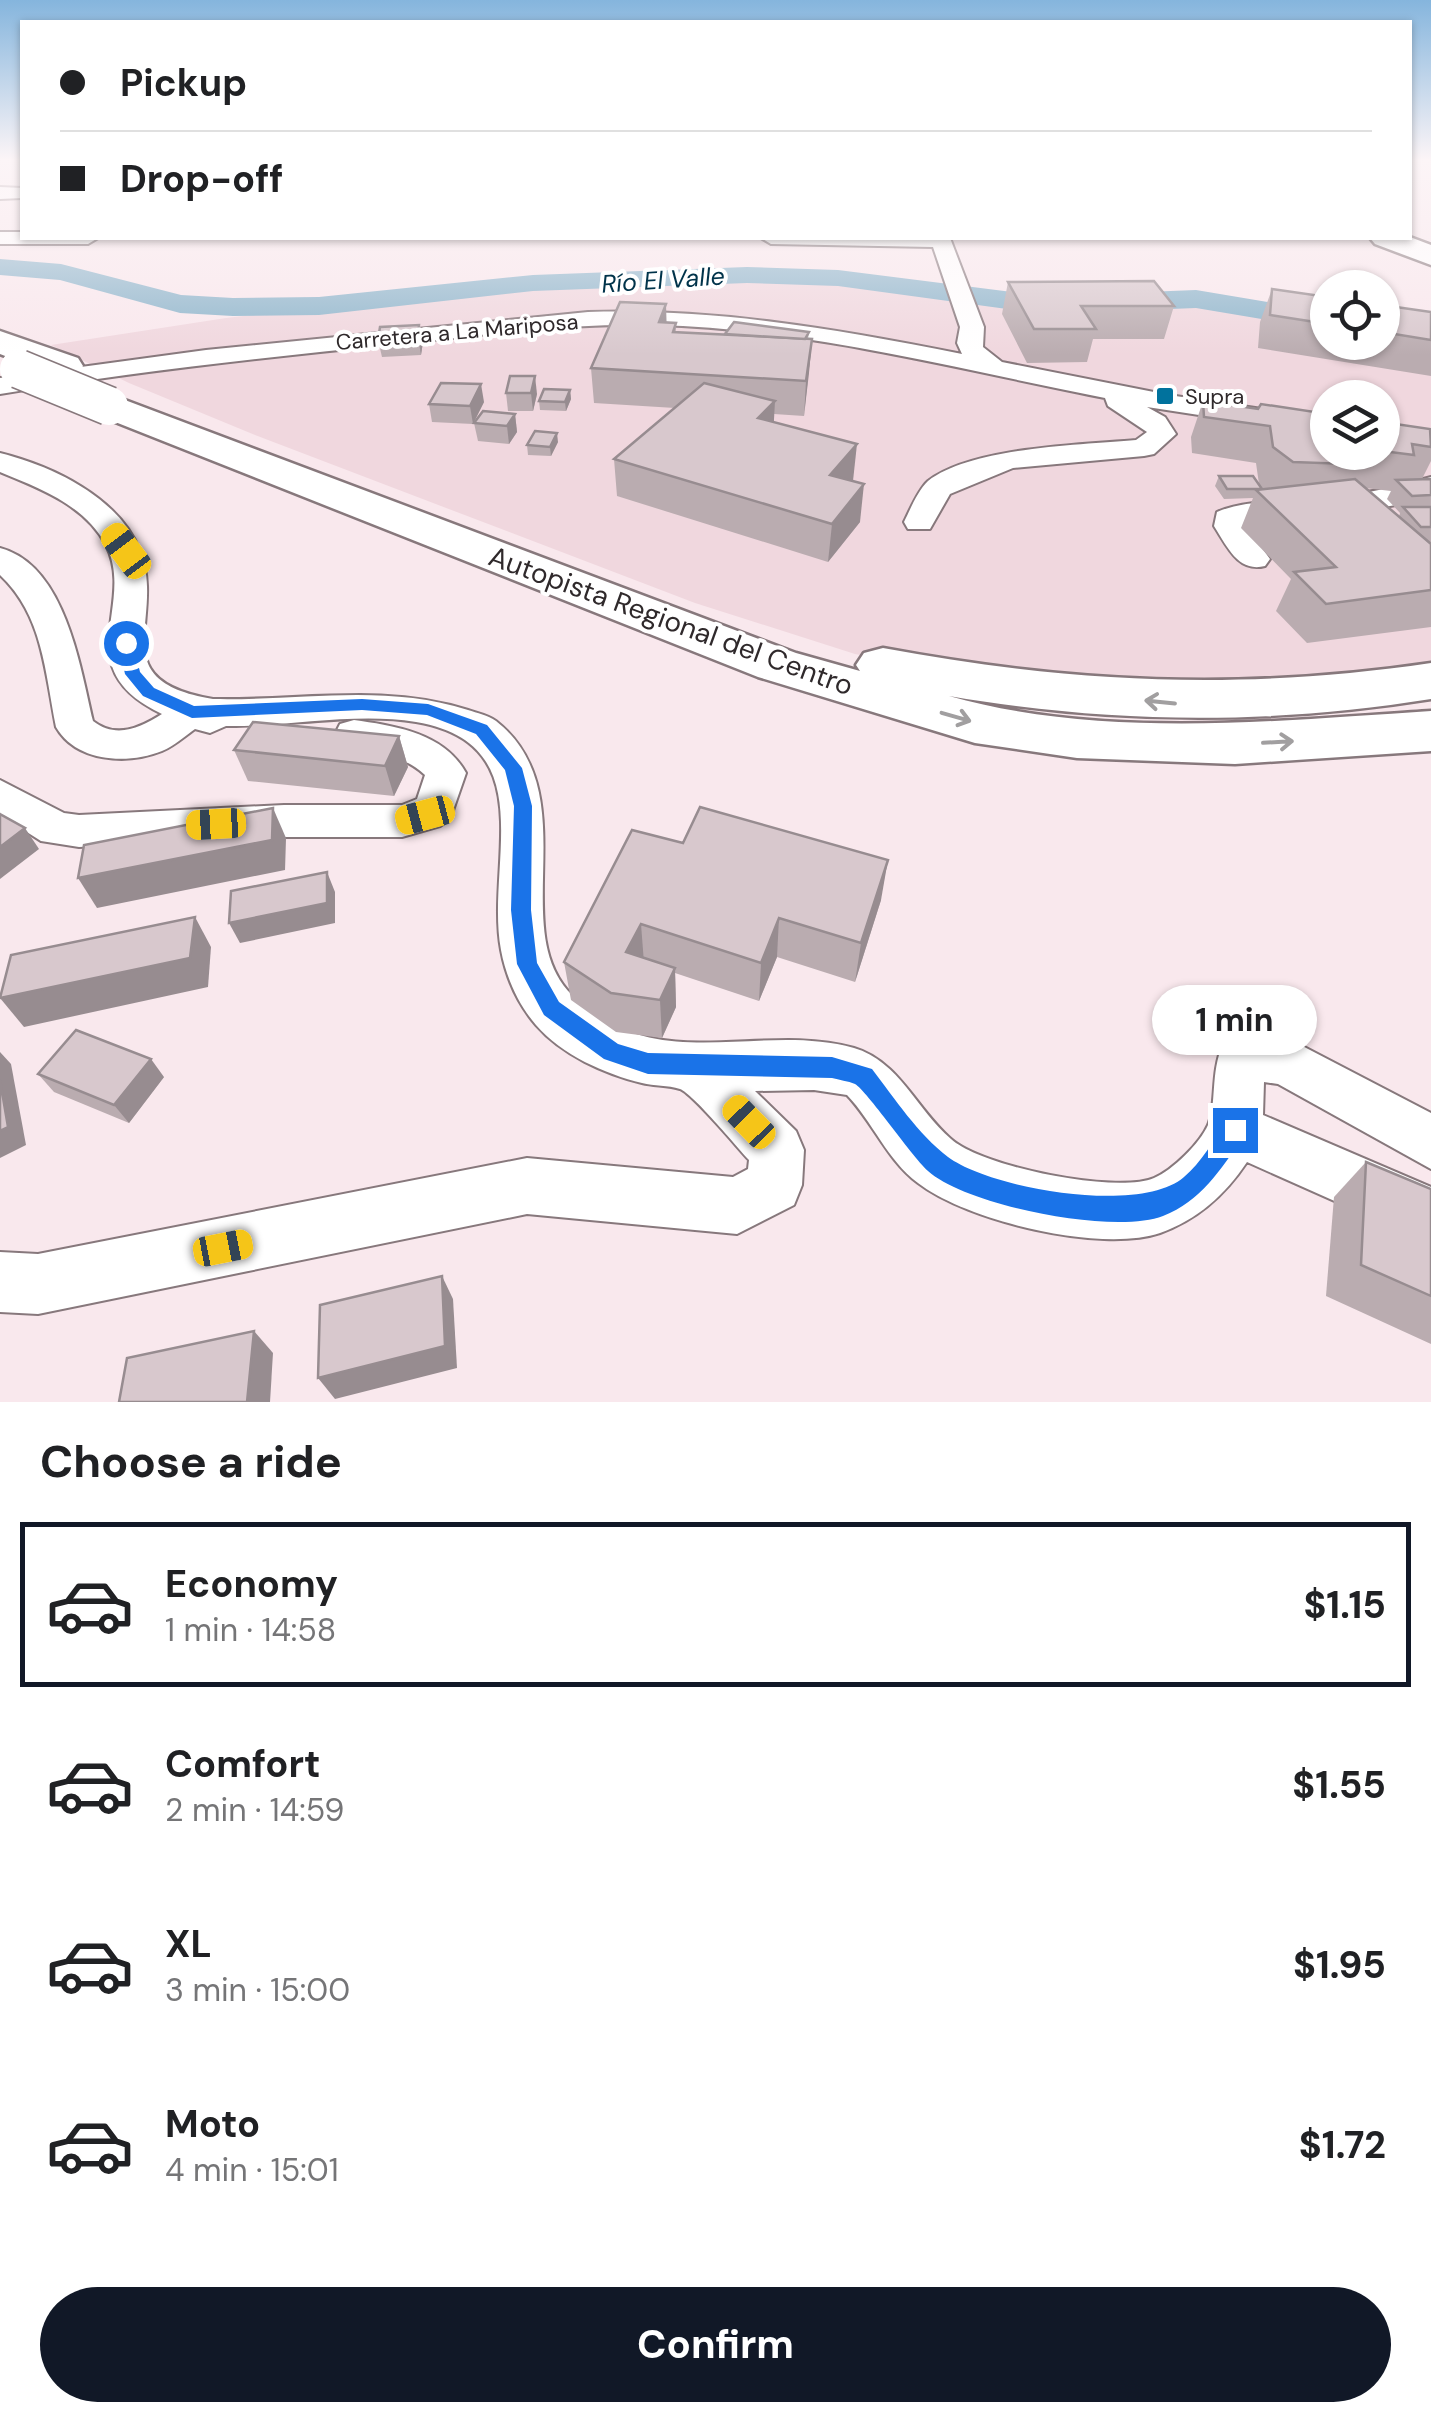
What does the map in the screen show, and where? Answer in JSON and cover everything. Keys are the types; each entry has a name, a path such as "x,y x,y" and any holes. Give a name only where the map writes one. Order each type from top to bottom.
{"highway":[{"name":"Autopista Regional del Centro","path":"5,365 64,366 128,403 778,665 975,723 1078,738 1236,744 1431,732"},
{"name":"Autopista Regional del Centro","path":"5,365 128,403 810,648 905,670 1025,689 1177,704 1286,701 1431,681"}],"street":[{"path":"940,240 972,327 969,343 993,367"},
{"name":"Carretera a La Mariposa","path":"5,365 147,361 626,318 691,320 773,329 993,367 1207,412 1310,425"},
{"path":"920,522 938,488 980,469 1010,460 1144,448 1157,441 1162,434 1156,423 1098,388"},
{"path":"0,462 51,484 95,510 126,551 131,599 126,643 132,674 148,692 221,725 298,727 372,737 420,749 434,756 446,773 435,808 402,821 284,821 79,830 56,828 0,795"},
{"path":"1254,559 1228,519 1328,508 1424,492 1431,486"},
{"path":"0,558 35,590 55,631 75,727 90,740 113,745 151,740 192,712 362,705 428,710 482,730 514,768 523,806 521,910 527,964 552,1008 612,1052 648,1064 832,1067 864,1076 904,1130 940,1166 986,1190 1105,1210 1158,1206 1192,1186 1235,1130 1235,1083 1241,1061 1258,1056 1286,1062 1431,1142"},
{"path":"0,1282 38,1284 527,1186 737,1206 774,1185 777,1150 694,1066"},
{"path":"1235,1130 1431,1216"}],"shaded area":[{"path":"689,274 818,279 1047,303 1160,296 1310,320 1310,360 1400,360 1400,340 1431,339 1431,662 1357,679 1260,690 959,674 855,654 695,603 255,435 129,383 51,345 226,318 496,286"}],"building":[{"path":"1154,281 1174,306 1081,306 1096,329 1034,329 1008,282"},
{"path":"1272,289 1310,294 1310,321 1270,315"},
{"path":"620,302 666,304 659,322 676,323 673,332 812,339 806,381 591,368"},
{"path":"1400,308 1431,312 1431,340 1400,335"},
{"path":"734,322 809,332 805,339 725,334"},
{"path":"419,325 418,337 378,340 380,327"},
{"path":"510,376 535,376 531,393 506,393"},
{"path":"441,383 481,384 470,406 429,404"},
{"path":"704,383 775,401 758,418 857,444 830,475 864,484 832,524 614,459"},
{"path":"544,389 570,390 565,402 539,401"},
{"path":"1203,401 1310,411 1310,463 1293,462 1273,447 1270,426 1204,417"},
{"path":"483,411 515,414 507,426 474,423"},
{"path":"1400,425 1430,429 1431,447 1412,444 1414,455 1400,453"},
{"path":"535,431 557,433 550,447 527,445"},
{"path":"1219,476 1253,476 1262,489 1227,489"},
{"path":"1355,479 1431,544 1431,590 1326,604 1294,572 1336,567 1256,490"},
{"path":"1431,479 1431,495 1412,496 1396,480"},
{"path":"1403,507 1431,507 1431,527 1421,527"},
{"path":"253,722 399,736 385,766 234,750"},
{"path":"700,807 888,860 861,943 779,918 761,963 641,924 626,952 675,968 660,1000 611,993 564,962 632,830 683,843"},
{"path":"273,808 272,840 78,878 84,845"},
{"path":"0,814 25,828 0,847"},
{"path":"327,872 327,903 229,923 231,891"},
{"path":"195,917 190,958 0,998 11,955"},
{"path":"76,1030 151,1059 114,1105 38,1074"},
{"path":"0,1080 8,1127 0,1131"},
{"path":"1366,1162 1431,1189 1431,1296 1361,1265"},
{"path":"442,1276 445,1346 318,1378 320,1305"},
{"path":"254,1331 247,1402 119,1402 127,1358"}],"waterway":[{"name":"Río El Valle","path":"0,267 61,272 180,304 233,307 319,306 533,283 747,275 838,278 1043,305 1196,299 1310,318"}],"place":[{"name":"Supra","path":"1165,396"}],"route":[{"path":"126,643 132,674 148,692 192,712 362,705 428,710 482,730 514,768 523,806 521,910 527,964 552,1008 612,1052 648,1064 832,1067 864,1076 904,1130 940,1166 986,1190 1105,1210 1158,1206 1192,1186 1235,1130"}]}
